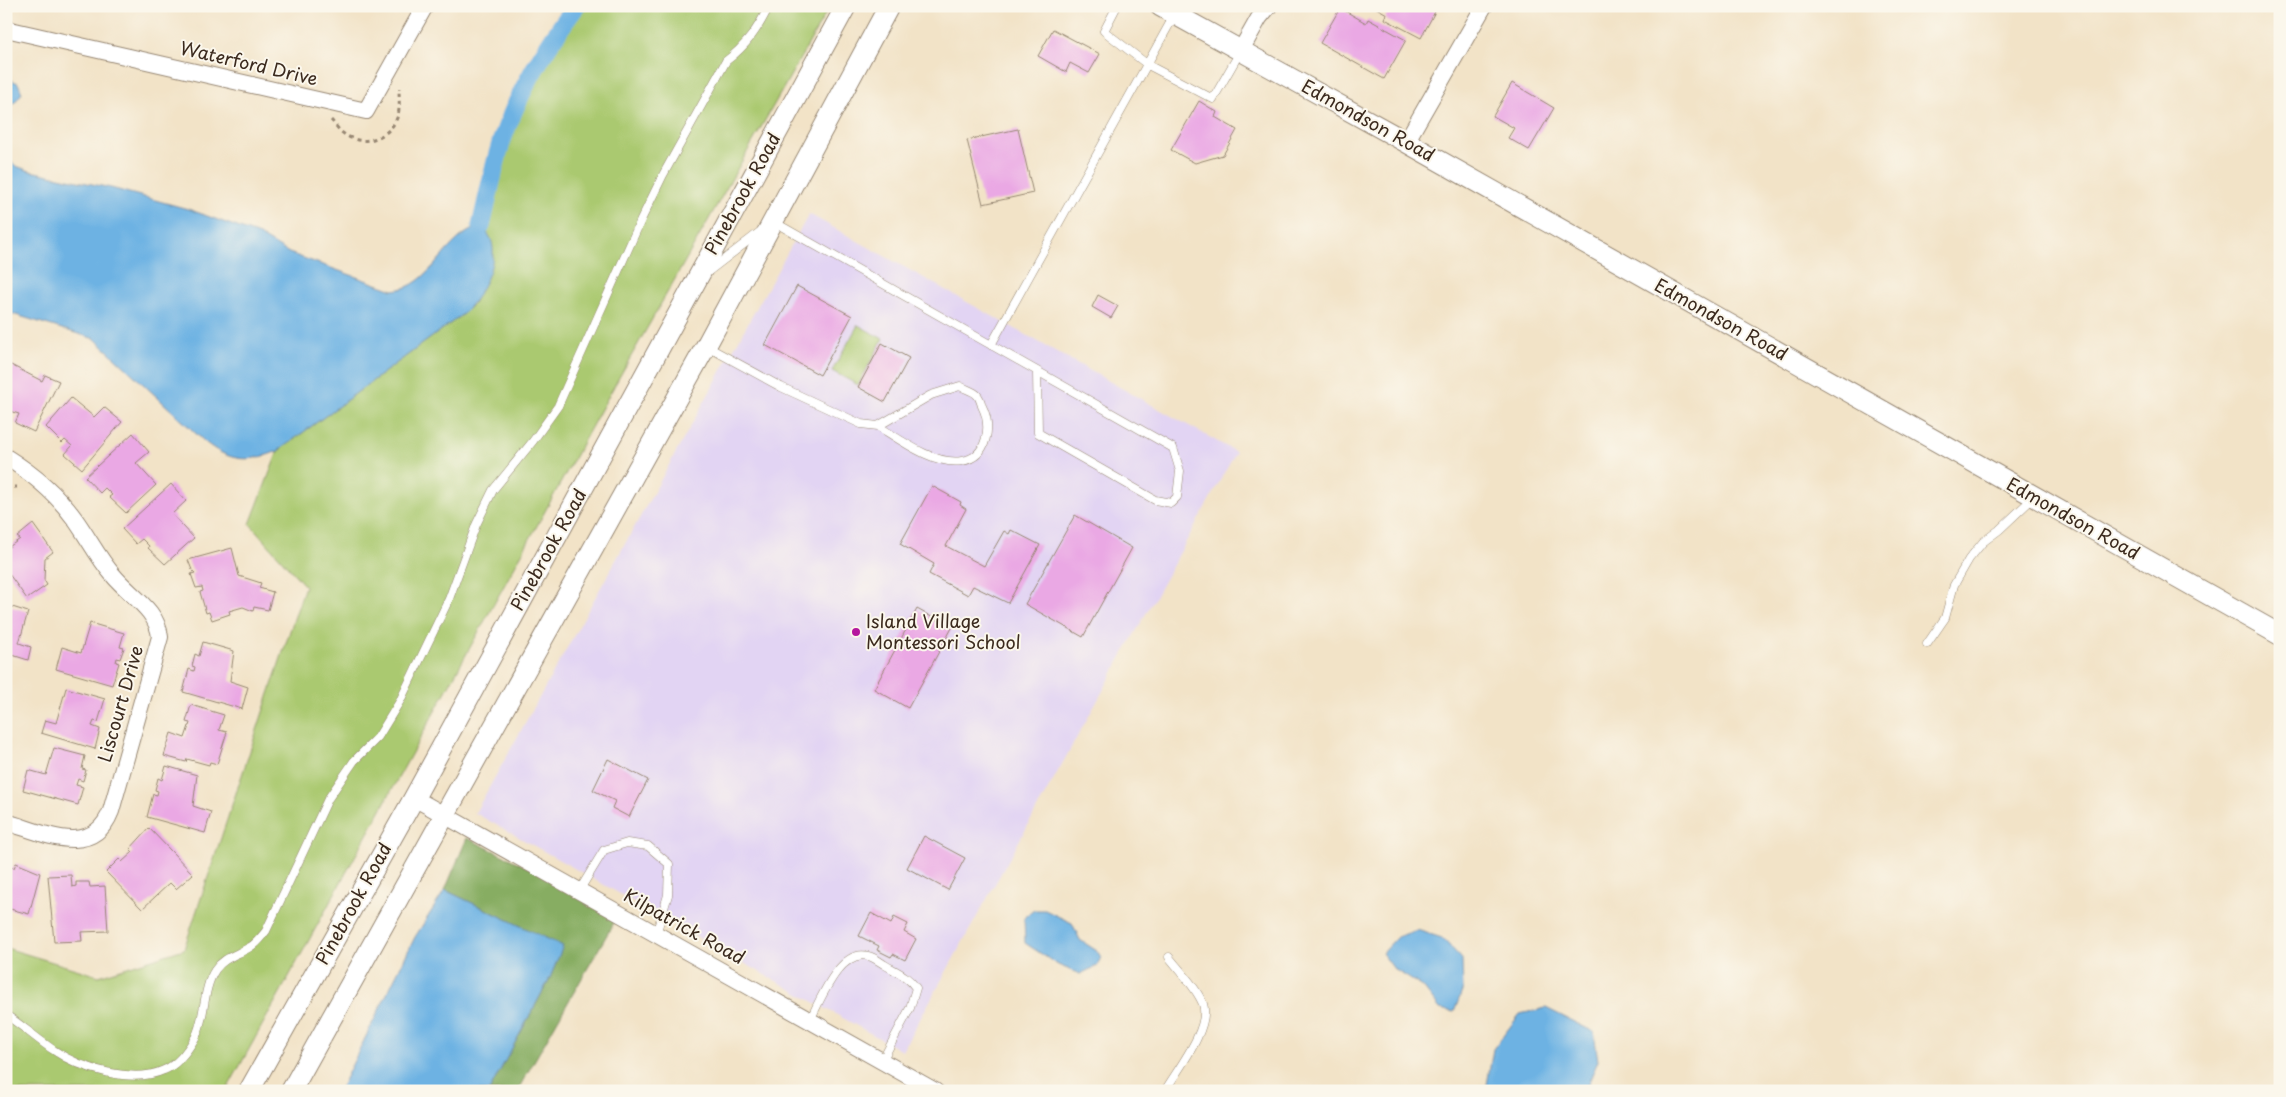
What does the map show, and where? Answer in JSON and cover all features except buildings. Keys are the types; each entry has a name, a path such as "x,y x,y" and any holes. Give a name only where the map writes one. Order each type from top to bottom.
{"street":[{"name":"Waterford Drive","path":"6,29 366,111 425,6"},
{"name":"Pinebrook Road","path":"248,1091 414,798 846,6"},
{"name":"Pinebrook Road","path":"291,1091 706,346 889,6"},
{"path":"1241,50 1259,18 1269,6"},
{"path":"1406,142 1484,6"},
{"name":"Edmondson Road","path":"1168,10 1406,142 2280,636"},
{"name":"Liscourt Drive","path":"6,457 39,480 64,506 105,566 122,586 152,613 157,622 160,638 111,811 100,829 85,839 66,839 6,822"},
{"name":"Kilpatrick Road","path":"414,798 935,1091"}],"lane":[{"path":"6,1015 56,1052 92,1069 134,1076 153,1074 165,1070 187,1050 200,1024 214,972 226,959 255,944 266,931 328,799 354,761 378,738 400,701 449,599 476,525 490,497 504,475 533,442 558,406 663,175 726,61 742,49 757,30 769,6"},
{"path":"1117,6 1104,31 1148,66 1213,100 1241,50"},
{"path":"991,345 1148,66 1168,10"},
{"path":"696,280 773,222 991,345 1037,371 1173,448 1180,471 1177,497 1171,503 1155,500 1038,433 1037,371"},
{"path":"706,346 790,391 861,424 878,426 917,450 944,460 962,461 979,454 987,436 987,416 978,395 960,386 930,395 878,426"},
{"path":"1927,644 1945,618 1954,586 1969,559 1983,542 2035,497"},
{"path":"579,890 604,850 627,843 648,846 669,864 668,895 656,934"},
{"path":"810,1020 829,982 842,964 855,956 868,955 909,978 916,988 910,1008 882,1061"},
{"path":"1165,1091 1204,1023 1203,1006 1195,991 1169,957"}],"shaded area":[{"name":"Island Village Montessori School","path":"809,214 1236,452 902,1051 475,813"}],"green space":[{"path":"570,6 830,6 604,404 226,1091 6,1091 6,948 99,976 184,949 305,586 250,524 278,451 463,314 474,303 486,233 481,226 502,140 525,88 568,17"},
{"path":"858,325 883,339 858,385 832,371"},
{"path":"467,838 620,912 517,1091 489,1091 550,978 562,946 445,890"}],"water":[{"path":"6,78 18,83 22,93 6,113"},
{"path":"6,158 16,166 30,171 111,188 188,209 259,235 289,253 393,290 406,287 418,281 457,240 481,226 491,239 493,259 481,290 463,314 278,451 249,459 231,457 214,449 205,442 95,339 6,312"},
{"path":"445,890 563,946 550,978 489,1091 339,1091 415,937"},
{"path":"1034,910 1045,910 1072,923 1080,940 1097,951 1101,957 1097,966 1080,974 1058,965 1025,943 1024,918"},
{"path":"1417,930 1442,938 1462,959 1463,989 1454,1012 1440,1009 1423,987 1394,969 1382,953 1397,937"},
{"path":"1546,1008 1594,1032 1598,1061 1585,1091 1486,1091 1493,1049 1520,1014"}],"waterway":[{"path":"481,226 502,140 516,105 554,37 576,6"}],"place":[{"name":"Island Village Montessori School","path":"856,632"}]}
